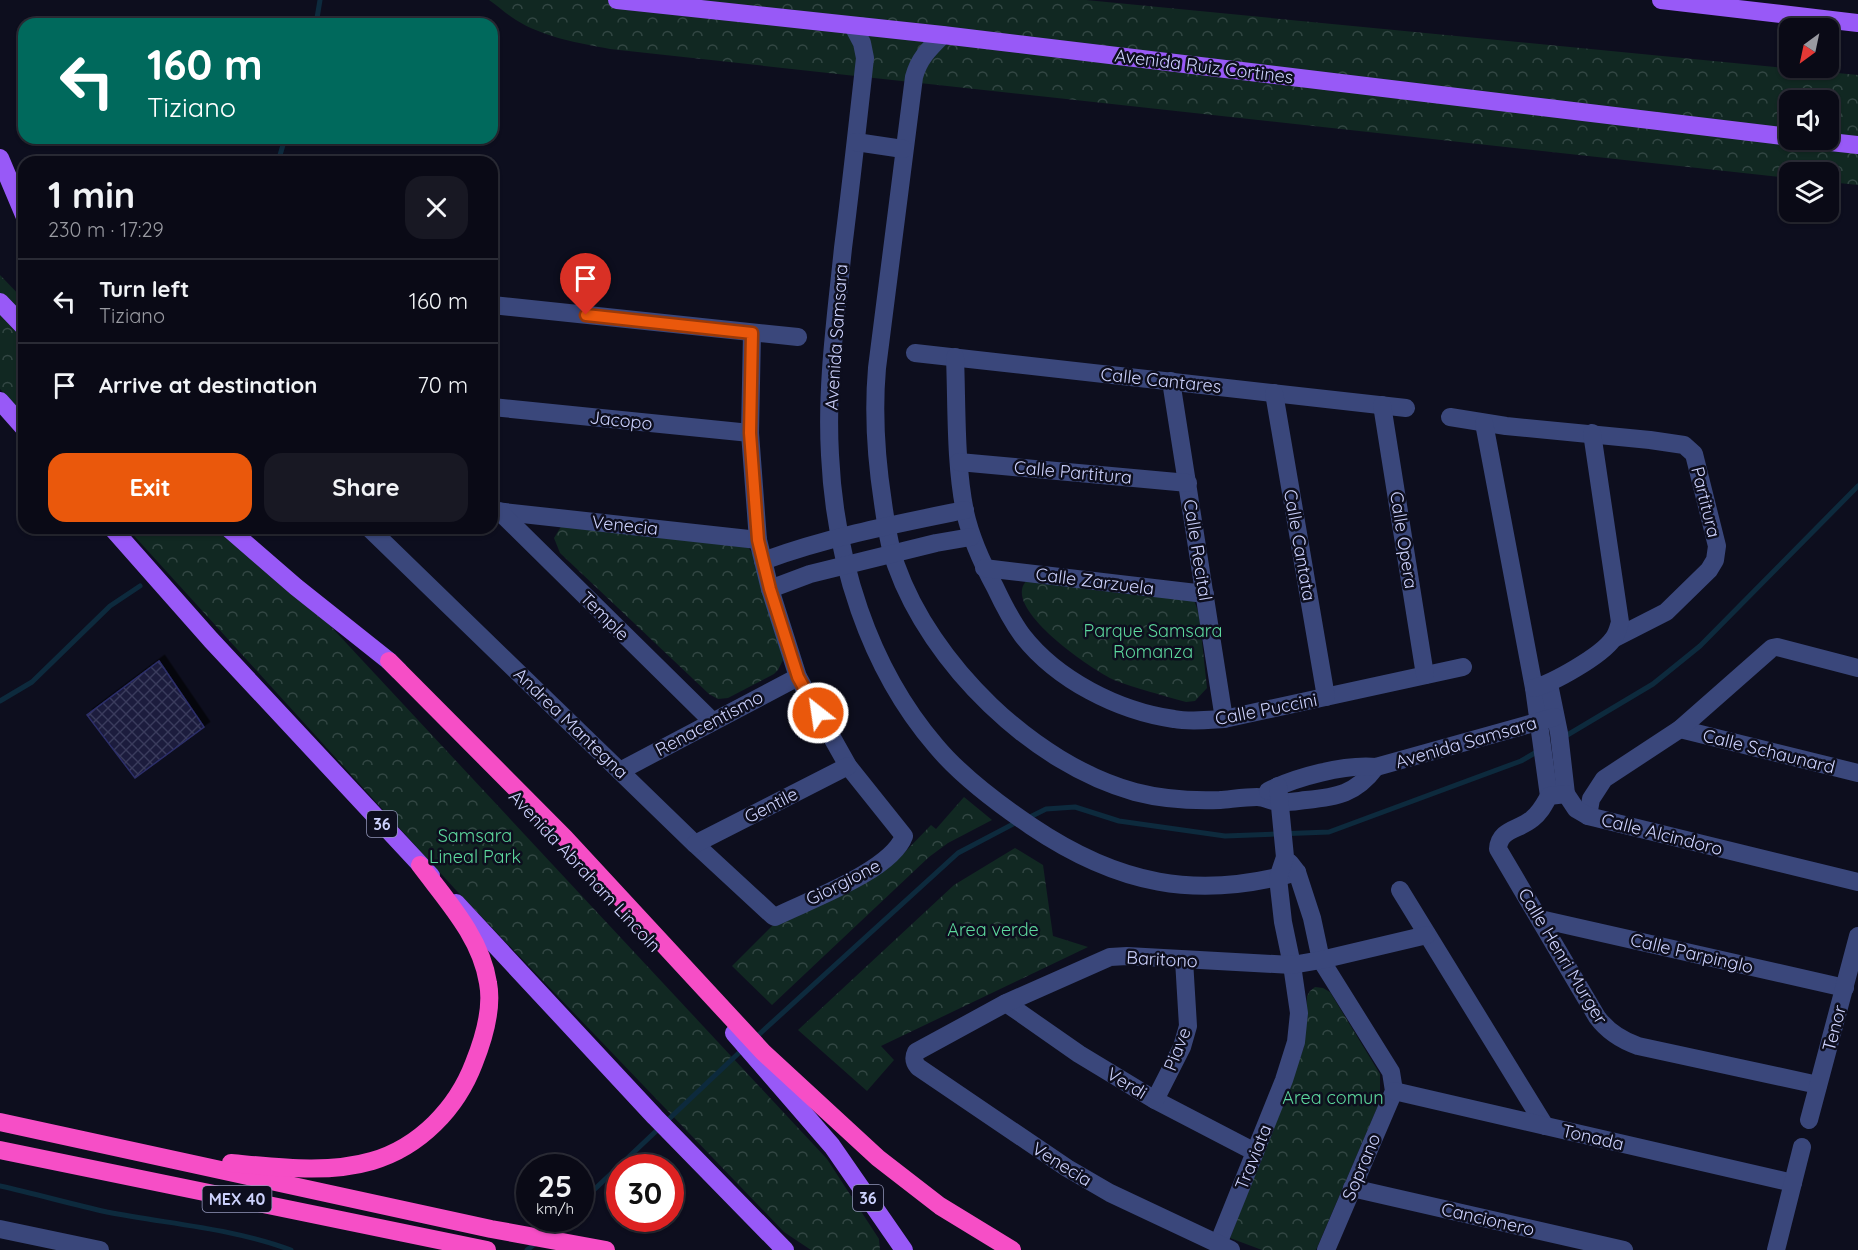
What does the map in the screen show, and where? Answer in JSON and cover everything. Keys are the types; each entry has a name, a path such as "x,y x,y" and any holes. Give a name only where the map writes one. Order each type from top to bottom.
{"highway":[{"path":"389,661 565,838 763,1052 878,1158 940,1206 1011,1250"},
{"path":"161,1158 306,1168 372,1161 402,1148 427,1131 450,1108 469,1076 482,1044 488,1018 488,983 471,934 420,865"},
{"name":"MEX 40","path":"0,1122 491,1229 606,1250"},
{"name":"MEX 40","path":"0,1150 481,1249"}],"main road":[{"name":"Avenida Ruiz Cortines","path":"617,0 943,35 1779,136"},
{"path":"1661,0 1858,23"},
{"path":"1839,143 1858,145"},
{"path":"0,158 18,201"},
{"path":"0,302 18,321"},
{"path":"0,401 18,421"},
{"path":"0,419 18,431"},
{"name":"36","path":"117,534 420,865 655,1117 785,1250"},
{"name":"Avenida Abraham Lincoln","path":"235,534 296,587 389,661 725,1022 832,1146 904,1250"}],"street":[{"name":"Avenida Samsara","path":"853,26 862,43 865,58 831,356 830,456 839,537 845,567 864,621 892,683 935,745 951,762 1026,822 1073,853 1105,867 1162,883 1208,886 1255,882 1297,872"},
{"name":"Avenida Samsara","path":"943,35 925,52 917,67 903,149 874,400 877,460 892,554 910,596 926,624 952,663 996,712 1038,744 1089,773 1135,791 1190,800 1279,794 1331,797 1345,794 1357,787 1376,767"},
{"path":"856,142 903,149"},
{"path":"498,305 798,337"},
{"path":"752,333 750,433 758,540 770,589 798,677 848,766"},
{"name":"Calle Cantares","path":"915,353 1406,408"},
{"name":"Calle Puccini","path":"955,357 959,462 971,537 984,568 1010,617 1022,634 1036,651 1058,669 1089,689 1115,702 1174,719 1196,721 1224,719 1463,667"},
{"name":"Calle Recital","path":"1171,381 1224,719"},
{"name":"Calle Cantata","path":"1274,393 1326,698"},
{"name":"Calle Opera","path":"1382,405 1425,675"},
{"name":"Jacopo","path":"498,408 750,433"},
{"name":"Partitura","path":"1450,417 1484,423 1650,440 1689,448 1694,454 1717,546 1715,560 1709,570 1666,612 1613,639"},
{"path":"1484,423 1548,727 1563,765 1558,795"},
{"path":"1541,686 1605,649 1618,632 1620,622 1592,433"},
{"name":"Calle Partitura","path":"959,462 1188,483"},
{"path":"763,561 839,537 965,510"},
{"name":"Venecia","path":"498,511 758,540"},
{"name":"Temple","path":"498,514 712,721"},
{"name":"Andrea Mantegna","path":"375,534 695,844 773,916"},
{"path":"770,589 810,574 971,537"},
{"name":"Calle Zarzuela","path":"984,568 1205,594"},
{"path":"1587,816 1591,799 1604,779 1680,729 1769,649 1777,647 1858,668"},
{"name":"Renacentismo","path":"620,771 798,677"},
{"name":"Avenida Samsara","path":"1279,794 1337,769 1376,767 1548,727"},
{"path":"1548,727 1545,771 1558,795"},
{"name":"Calle Schaunard","path":"1680,729 1858,773"},
{"name":"Giorgione","path":"773,916 776,917 876,868 891,856 904,836 848,766"},
{"name":"Gentile","path":"695,844 848,766"},
{"path":"1278,878 1285,857 1279,794"},
{"name":"Calle Alcindoro","path":"1558,795 1587,816 1858,882"},
{"name":"Calle Henri Murger","path":"1558,795 1535,817 1502,836 1498,849 1604,1027 1616,1036 1638,1046 1818,1085"},
{"path":"1285,857 1297,872 1321,960 1391,1072 1394,1091"},
{"name":"Traviata","path":"1224,1247 1255,1152 1284,1080 1296,1042 1299,1013 1292,965 1282,922 1278,878"},
{"path":"1400,890 1545,1126"},
{"name":"Calle Parpinglo","path":"1540,919 1845,988"},
{"name":"Baritono","path":"916,1052 1006,1003 1110,957 1292,965 1427,934"},
{"name":"Tenor","path":"1809,1120 1858,936"},
{"name":"Piave","path":"1155,1100 1182,1047 1188,1026 1184,960"},
{"name":"Verdi","path":"1006,1003 1079,1054 1155,1100 1255,1152"},
{"name":"Venecia","path":"916,1052 914,1059 918,1067 1067,1168 1110,1193 1224,1247"},
{"name":"Tonada","path":"1394,1091 1793,1183"},
{"name":"Soprano","path":"1326,1250 1394,1091"},
{"path":"1776,1250 1802,1148"},
{"name":"Cancionero","path":"1352,1188 1624,1250"},
{"path":"0,1229 100,1250"}],"green space":[{"path":"489,0 1086,0 1779,67 1779,78 1839,78 1839,73 1858,75 1858,185 1839,183 1839,162 1779,162 1779,177 610,49 561,39 516,20"},
{"path":"0,275 18,294 18,408 0,389"},
{"path":"562,525 748,547 754,556 783,660 778,670 728,698 718,699 709,694 560,553 554,538"},
{"name":"Samsara Lineal Park","path":"132,534 245,534 827,1159 879,1239 880,1250 811,1250 784,1232 454,888"},
{"name":"Parque Samsara Romanza","path":"1030,578 1194,600 1199,614 1207,688 1195,701 1186,702 1114,680 1103,674 1068,650 1035,619 1024,603 1022,589"},
{"path":"964,797 992,820 948,843 929,857 772,1005 732,966 774,924 904,853 931,825 936,829"},
{"name":"Area verde","path":"1015,848 1043,865 1053,936 1088,947 881,1046 894,1060 867,1091 798,1030 954,885"},
{"name":"Area comun","path":"1315,987 1330,992 1380,1074 1380,1101 1316,1250 1262,1250 1230,1238 1304,1047 1307,996"}],"building":[{"path":"159,661 204,727 135,778 87,715"}],"waterway":[{"path":"317,18 320,0"},
{"path":"280,156 283,144"},
{"path":"1564,737 1653,684 1700,646 1858,486"},
{"path":"0,701 32,682 110,606 140,586"},
{"path":"1028,818 1046,809 1075,807 1119,821 1225,836 1329,832 1521,761 1540,750"},
{"path":"754,1039 958,853 1019,821"},
{"path":"594,1190 743,1049"},
{"path":"0,1186 107,1212 246,1236 291,1250"},
{"path":"545,1235 548,1232"},
{"path":"527,1250 536,1243"}],"route":[{"path":"586,315 752,333 750,433 758,540 770,589 798,677 818,713"}]}
